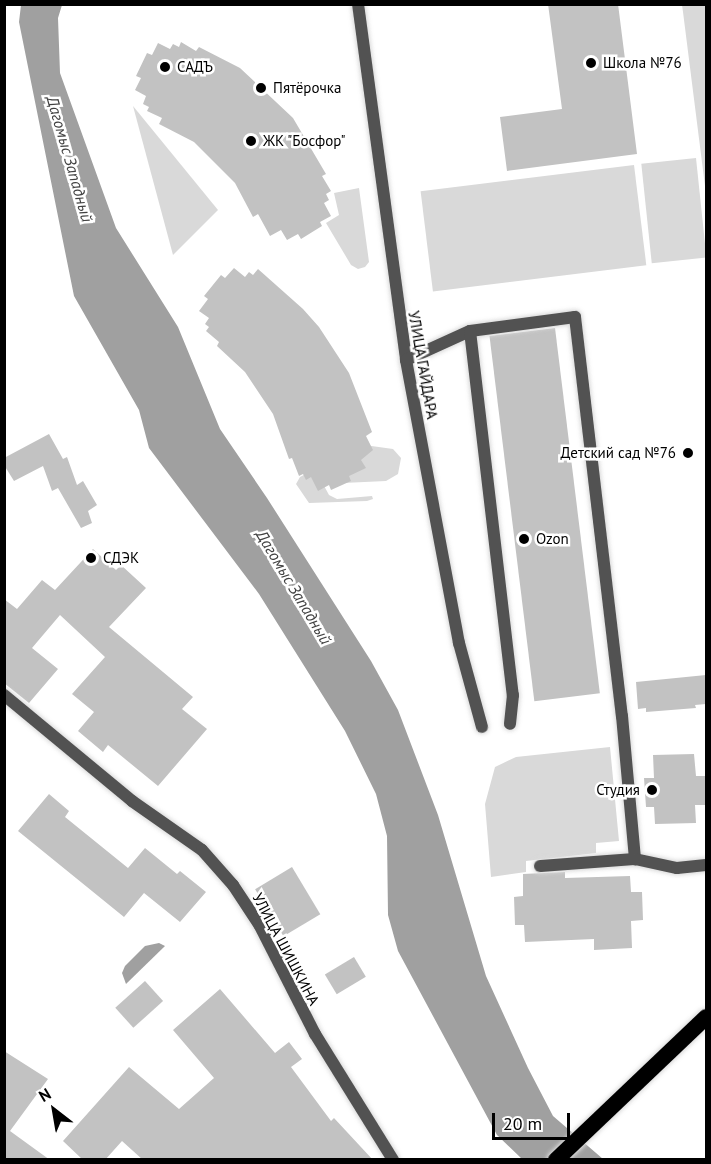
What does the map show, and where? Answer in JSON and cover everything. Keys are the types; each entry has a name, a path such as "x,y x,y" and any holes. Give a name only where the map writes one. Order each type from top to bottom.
{"highway":[{"path":"556,1160 706,1017"}],"street":[{"name":"УЛИЦА ГАЙДАРА","path":"358,4 406,360 459,643 482,727"},
{"path":"406,360 470,331 575,317 622,716 635,859"},
{"path":"470,331 513,695 510,724"},
{"name":"УЛИЦА ШИШКИНА","path":"4,695 132,801 202,850 233,885 260,927 315,1034 393,1160"},
{"path":"540,867 635,859 677,868 706,864"}],"shaded area":[{"path":"682,5 706,5 706,194 683,12"},
{"path":"133,106 218,210 173,255"},
{"path":"696,158 706,257 652,263 641,164"},
{"path":"634,165 646,265 433,291 421,191"},
{"path":"359,188 369,262 365,267 358,269 351,265 326,223 339,215 334,193"},
{"path":"350,443 393,449 401,458 398,474 386,481 343,483"},
{"path":"315,469 329,495 337,499 372,496 373,499 309,503 296,484 300,477"},
{"path":"610,747 619,841 596,843 596,853 526,861 526,872 491,877 485,804 495,767 516,757"}],"water":[{"name":"Дагомыс Западный","path":"21,5 62,5 58,18 60,73 116,228 178,327 220,429 371,661 398,710 438,815 486,976 528,1068 553,1116 603,1159 522,1159 497,1135 398,951 388,915 387,836 376,794 345,731 259,594 149,448 139,410 74,296 19,22"},
{"path":"159,943 165,946 126,984 122,973 125,966 145,946"}],"building":[{"name":"Школа №76","path":"548,4 618,4 637,154 507,171 500,117 562,109"},
{"name":"ЖК \"Босфор\"","path":"181,42 196,51 199,47 240,68 293,118 326,174 322,176 331,191 326,194 329,200 324,203 331,216 320,222 322,226 301,239 298,234 287,240 281,230 270,236 258,214 253,217 235,183 194,142 159,124 162,118 147,111 149,107 143,104 146,96 135,90 141,78 136,76 147,53 152,55 158,43 170,49 173,44 179,47"},
{"path":"234,268 245,277 249,272 253,275 258,269 303,309 319,327 349,373 372,432 366,436 373,450 361,460 366,468 349,476 351,481 331,490 329,485 318,491 311,477 306,480 303,474 299,476 292,458 289,459 273,414 245,372 217,346 219,342 206,331 209,327 205,324 209,318 199,311 208,299 204,296 221,275 225,278"},
{"path":"555,328 600,693 534,701 489,336"},
{"path":"49,434 63,459 67,457 77,485 83,481 97,505 88,511 92,523 81,528 58,488 52,491 43,466 14,481 4,465 4,458"},
{"path":"93,549 116,570 121,565 146,588 109,627 193,697 182,709 207,729 158,786 108,745 103,752 78,731 94,712 72,694 105,657 60,615 32,648 58,669 29,703 4,683 4,599 17,609 42,580 55,590"},
{"path":"706,675 706,704 695,705 696,708 646,712 646,708 638,709 636,682"},
{"path":"694,754 696,776 706,776 706,805 695,805 696,823 655,824 654,807 646,807 644,778 654,778 653,755"},
{"path":"49,794 69,811 65,817 128,868 145,848 177,874 180,871 206,892 180,922 144,893 124,917 18,831"},
{"path":"292,867 320,914 283,936 255,889"},
{"path":"565,872 565,878 630,876 631,892 642,892 643,920 631,921 632,948 594,950 594,939 525,942 524,925 515,925 514,897 523,896 523,874"},
{"path":"354,957 366,977 337,994 325,975"},
{"path":"145,981 163,1001 133,1028 115,1008"},
{"path":"220,989 275,1053 289,1042 302,1059 291,1067 331,1121 334,1118 373,1160 143,1160 122,1141 105,1160 83,1160 63,1141 129,1067 179,1109 214,1078 173,1030"},
{"path":"4,1051 48,1079 10,1131 50,1160 4,1160"}],"place":[{"name":"Школа №76","path":"591,63"},
{"name":"САДЪ","path":"165,67"},
{"name":"Пятёрочка","path":"261,88"},
{"name":"ЖК \"Босфор\"","path":"251,141"},
{"name":"Детский сад №76","path":"688,453"},
{"name":"Ozon","path":"524,539"},
{"name":"СДЭК","path":"91,558"},
{"name":"Студия","path":"652,790"}]}
